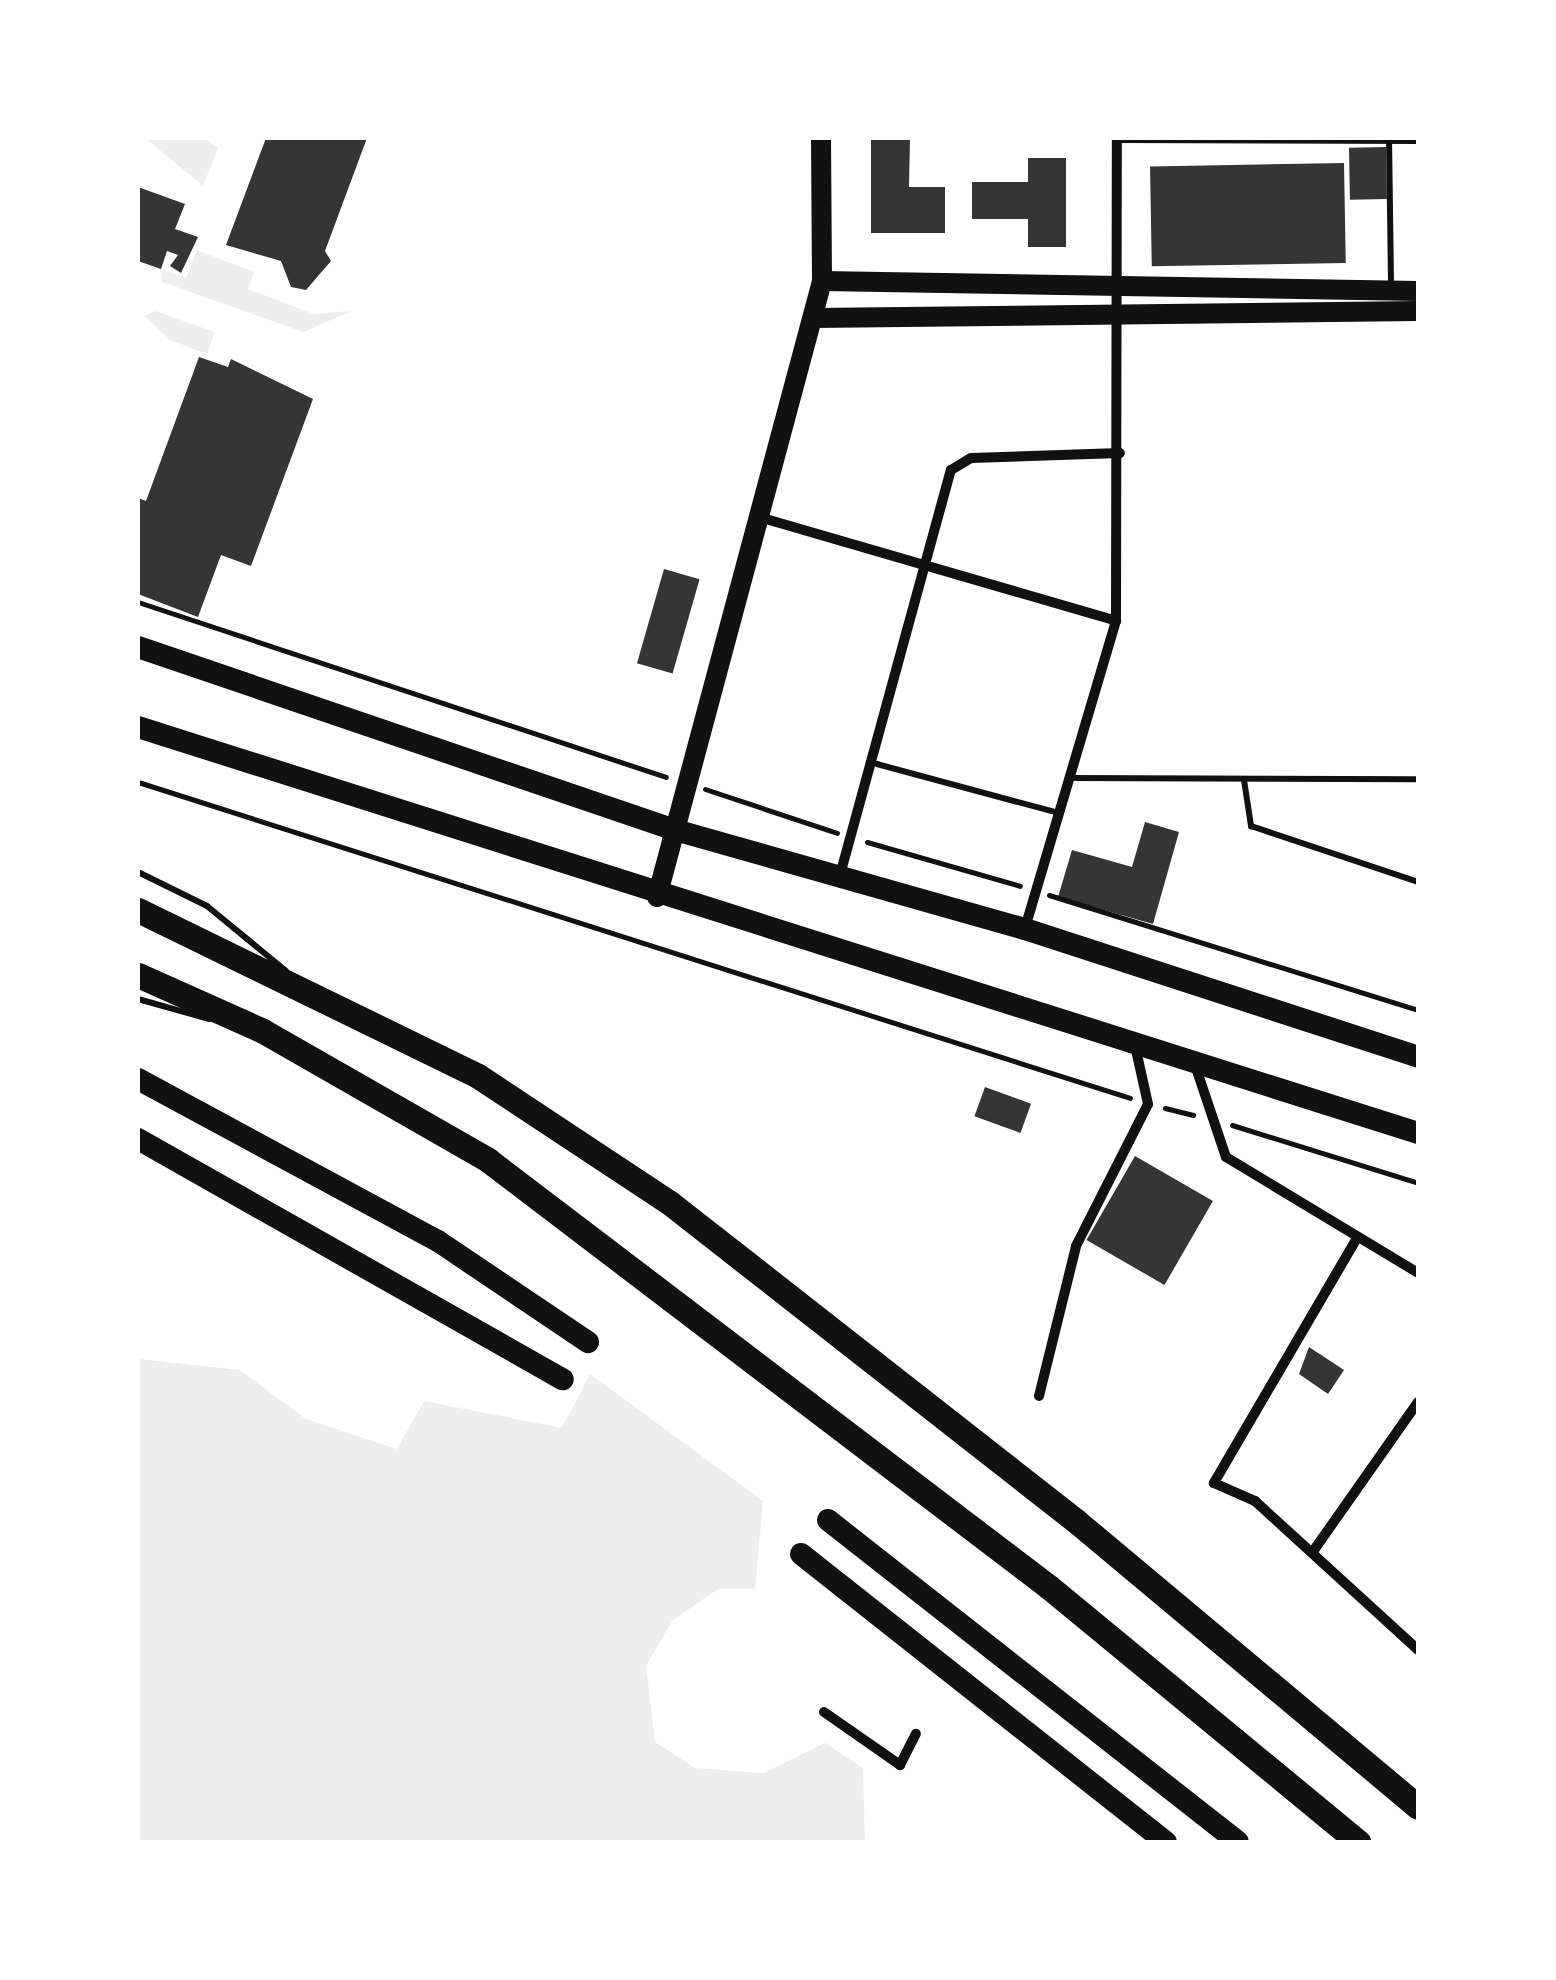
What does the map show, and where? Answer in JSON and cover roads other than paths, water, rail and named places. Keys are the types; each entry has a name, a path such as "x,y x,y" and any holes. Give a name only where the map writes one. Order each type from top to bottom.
{"highway":[{"path":"138,910 298,983 478,1076 670,1204 1076,1522 1418,1807"},
{"path":"138,976 263,1031 488,1160 688,1306 1358,1842"}],"main road":[{"path":"656,897 822,281 821,138"},
{"path":"822,281 1418,312"},
{"path":"813,318 1120,299 1418,292"},
{"path":"138,647 675,830 1025,930 1418,1057"},
{"path":"138,727 1136,1050 1418,1133"},
{"path":"138,1079 438,1241 588,1342"},
{"path":"138,1139 563,1378"},
{"path":"828,1520 1238,1842"},
{"path":"801,1554 1166,1842"}],"street":[{"path":"1025,930 1116,621 1120,454 1117,139"},
{"path":"840,876 878,764 951,470 970,458 1120,454"},
{"path":"759,517 1116,621"},
{"path":"1040,1396 1076,1246 1148,1104 1136,1050"},
{"path":"1196,1068 1226,1157 1356,1238 1418,1271"},
{"path":"1356,1238 1214,1483 1255,1501 1314,1550 1418,1650"},
{"path":"1314,1550 1418,1402"},
{"path":"824,1712 900,1765 916,1734"}],"lane":[{"path":"1117,139 1418,141"},
{"path":"1389,139 1391,292"},
{"path":"878,764 1058,814"},
{"path":"1068,778 1418,780"},
{"path":"1244,780 1251,826 1418,882"},
{"path":"138,872 254,938 298,983"},
{"path":"138,999 263,1031"}]}
